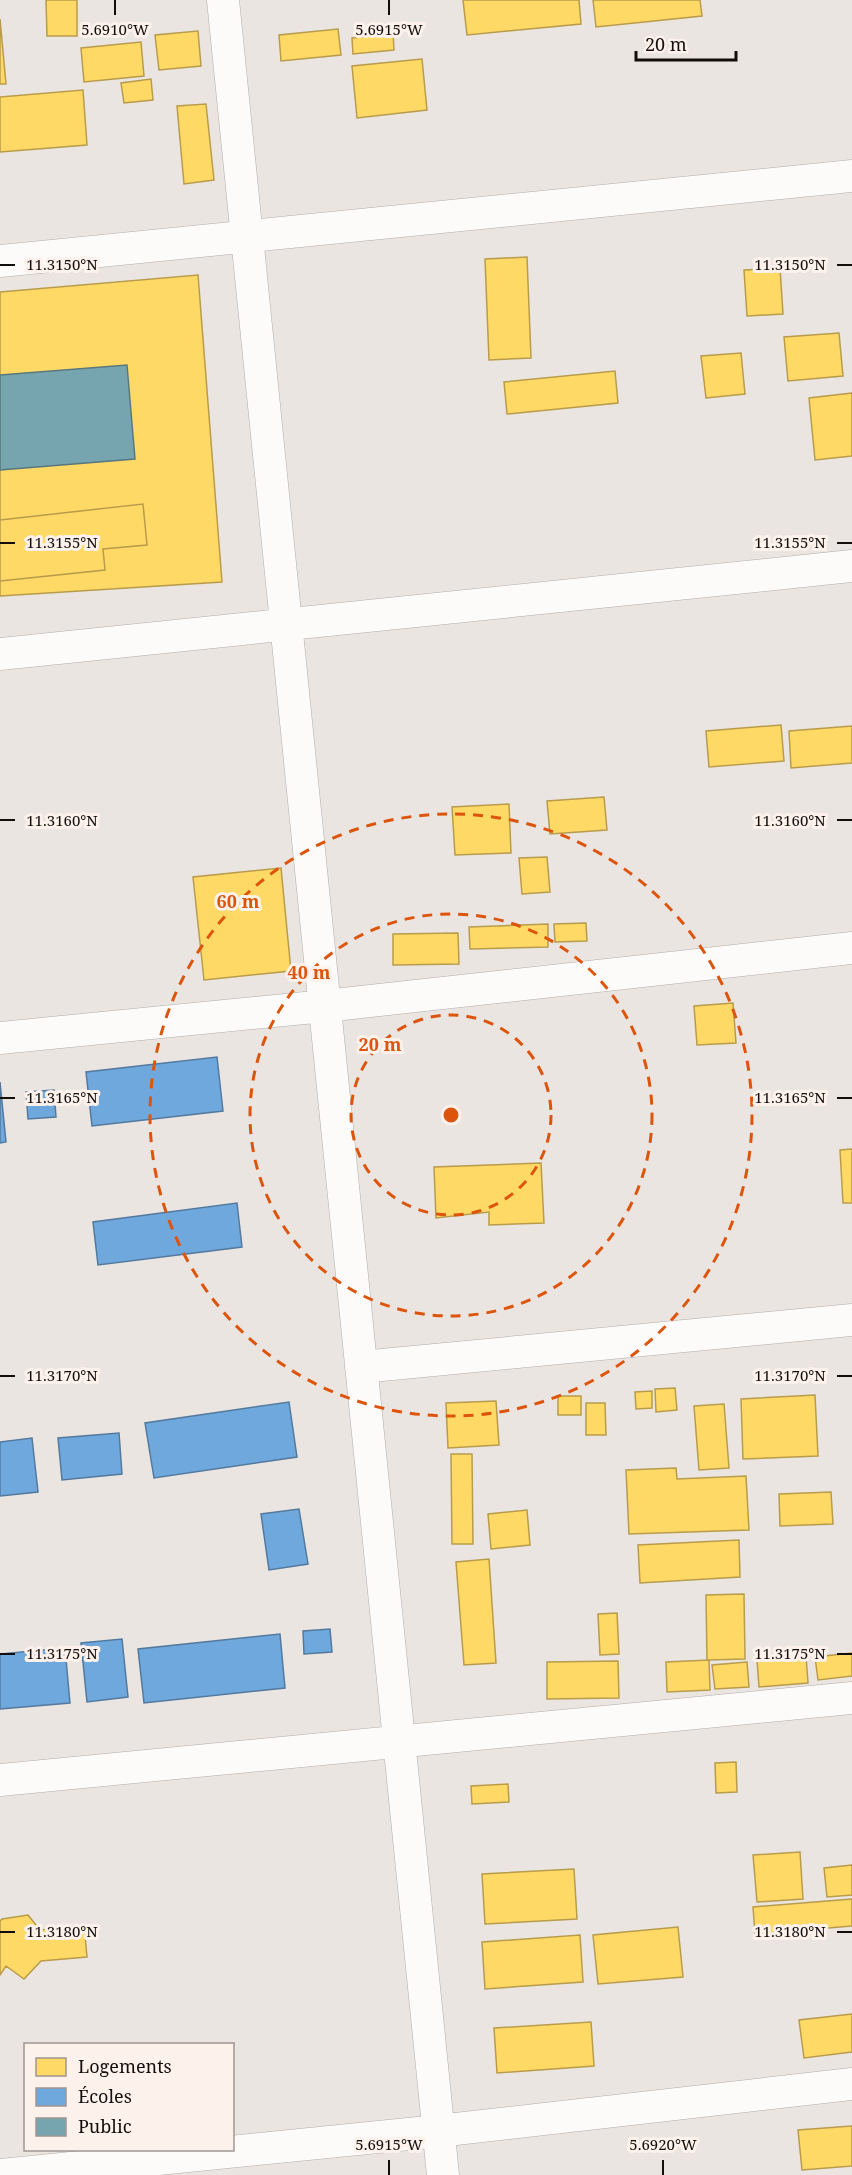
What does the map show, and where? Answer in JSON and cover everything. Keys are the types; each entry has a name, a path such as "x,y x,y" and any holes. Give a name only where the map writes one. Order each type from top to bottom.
{"street":[{"path":"224,0 443,2175"},
{"path":"0,261 852,176"},
{"path":"0,654 852,566"},
{"path":"0,1038 325,1006 852,948"},
{"path":"362,1367 852,1320"},
{"path":"0,1780 852,1698"},
{"path":"0,2175 438,2131 852,2084"}],"building: Logements":[{"path":"46,0 77,0 77,36 47,36"},
{"path":"463,0 579,0 581,24 467,35"},
{"path":"593,0 700,0 702,16 596,27"},
{"path":"0,19 6,84 0,84"},
{"path":"338,29 341,55 281,61 279,35"},
{"path":"198,31 201,66 159,70 155,35"},
{"path":"393,33 394,50 353,54 352,38"},
{"path":"141,42 144,76 84,82 81,48"},
{"path":"422,59 427,110 357,118 352,66"},
{"path":"151,79 153,100 124,103 121,83"},
{"path":"83,90 87,145 0,152 0,97"},
{"path":"206,104 214,180 184,184 177,106"},
{"path":"527,257 531,358 489,360 485,259"},
{"path":"780,268 783,314 747,316 744,270"},
{"path":"198,275 222,582 0,596 0,292"},
{"path":"839,333 843,376 788,381 784,337"},
{"path":"741,353 745,394 706,398 701,356"},
{"path":"615,371 618,403 507,414 504,382"},
{"path":"852,393 852,456 815,460 809,398"},
{"path":"143,504 147,545 103,549 105,570 0,581 0,520"},
{"path":"781,725 784,761 709,767 706,731"},
{"path":"852,726 852,763 791,768 789,731"},
{"path":"604,797 607,830 550,834 547,801"},
{"path":"509,804 511,853 455,855 452,807"},
{"path":"547,857 550,892 522,894 519,858"},
{"path":"281,868 291,971 204,980 193,877"},
{"path":"586,923 587,941 555,942 554,924"},
{"path":"548,924 548,947 470,949 469,927"},
{"path":"458,933 459,964 393,965 393,934"},
{"path":"733,1003 736,1043 697,1045 694,1006"},
{"path":"852,1149 852,1203 843,1203 840,1150"},
{"path":"541,1163 544,1223 489,1225 489,1212 436,1218 434,1167"},
{"path":"675,1388 677,1410 656,1412 655,1389"},
{"path":"652,1391 652,1408 636,1409 635,1392"},
{"path":"815,1395 818,1456 743,1459 741,1399"},
{"path":"558,1396 581,1396 581,1415 558,1415"},
{"path":"496,1401 499,1445 448,1448 446,1403"},
{"path":"586,1403 605,1403 606,1435 586,1435"},
{"path":"724,1404 729,1468 699,1470 694,1406"},
{"path":"451,1454 472,1454 473,1544 452,1544"},
{"path":"676,1468 677,1479 746,1476 749,1530 629,1534 626,1470"},
{"path":"831,1492 833,1524 780,1526 779,1494"},
{"path":"527,1510 530,1545 491,1549 488,1514"},
{"path":"739,1540 740,1577 640,1583 638,1545"},
{"path":"489,1559 496,1663 464,1665 456,1562"},
{"path":"744,1594 745,1659 707,1660 706,1595"},
{"path":"617,1613 619,1654 600,1655 598,1614"},
{"path":"852,1653 852,1676 818,1680 815,1657"},
{"path":"806,1656 808,1683 759,1687 757,1660"},
{"path":"709,1660 710,1690 667,1692 666,1662"},
{"path":"618,1661 619,1698 547,1699 547,1662"},
{"path":"747,1662 749,1687 715,1689 712,1665"},
{"path":"736,1762 737,1792 716,1793 715,1763"},
{"path":"508,1784 509,1802 472,1804 471,1786"},
{"path":"800,1852 803,1899 757,1902 753,1855"},
{"path":"852,1865 852,1895 827,1897 824,1868"},
{"path":"574,1869 577,1919 485,1924 482,1874"},
{"path":"852,1899 852,1926 755,1934 753,1907"},
{"path":"28,1915 40,1930 84,1925 87,1957 41,1961 24,1979 6,1966 0,1975 0,1921"},
{"path":"678,1927 683,1977 598,1984 593,1935"},
{"path":"580,1935 583,1982 485,1989 482,1942"},
{"path":"852,2014 852,2052 804,2058 799,2020"},
{"path":"591,2022 594,2066 497,2073 494,2028"},
{"path":"852,2126 852,2166 802,2170 798,2130"}],"building: Écoles":[{"path":"217,1057 223,1111 92,1126 86,1072"},
{"path":"0,1082 6,1142 0,1143"},
{"path":"54,1090 56,1117 28,1119 26,1092"},
{"path":"237,1203 242,1247 98,1265 93,1222"},
{"path":"289,1402 297,1457 154,1478 145,1423"},
{"path":"119,1433 122,1474 62,1480 58,1438"},
{"path":"32,1438 38,1492 0,1496 0,1442"},
{"path":"299,1509 308,1564 269,1570 261,1514"},
{"path":"330,1629 332,1652 304,1654 303,1631"},
{"path":"280,1634 285,1688 144,1703 138,1649"},
{"path":"122,1639 128,1697 87,1702 81,1643"},
{"path":"65,1648 70,1703 0,1709 0,1654"}],"building: Public":[{"path":"127,365 135,459 0,470 0,375"}]}
